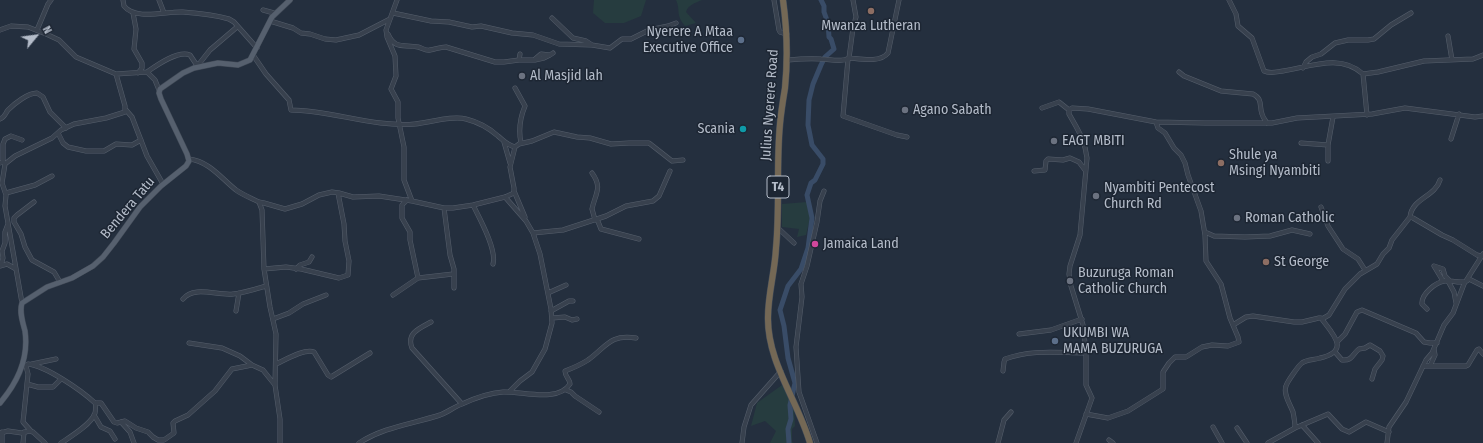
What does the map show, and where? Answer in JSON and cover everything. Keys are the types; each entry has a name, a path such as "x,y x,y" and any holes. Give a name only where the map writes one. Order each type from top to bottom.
{"highway":[{"name":"Julius Nyerere Road","path":"783,0 787,34 785,87 780,131 778,228 768,318 772,346 810,443"}],"main road":[{"path":"189,159 161,99 159,90 160,87 199,65 218,63 238,66 250,60 274,14 290,0"},
{"name":"Bendera Tatu","path":"22,303 47,286 82,273 93,266 103,257 140,207 163,184 186,166 189,159"},
{"path":"0,403 15,382 24,362 26,342 21,310 22,303"}],"street":[{"path":"37,30 51,0"},
{"path":"123,0 124,6 133,13 145,14 184,12 226,18 234,22 257,48"},
{"path":"159,0 164,13"},
{"path":"398,0 386,30 387,37 395,56 396,76 391,89 398,102 398,118 404,146 404,180 412,201"},
{"path":"774,0 778,30 787,34"},
{"path":"853,0 856,18 848,58 843,116 907,137"},
{"path":"786,60 830,60 848,58 879,59 885,57 888,53 899,0"},
{"path":"1228,0 1236,14 1238,26 1252,38 1264,71 1274,73 1329,62 1339,62 1352,66 1363,74 1424,61 1476,58 1483,55"},
{"path":"263,10 274,14"},
{"path":"133,13 136,29 134,49 142,63 142,68 138,73"},
{"path":"1303,68 1306,62 1312,57 1321,54 1335,43 1348,40 1368,40 1374,38 1391,25 1411,13"},
{"path":"392,14 431,21 449,22 472,27 481,26 512,33 533,35 560,44 612,47 622,39 631,39 649,30 676,23"},
{"path":"552,18 570,36 586,41 592,45"},
{"path":"270,21 293,28 301,33 336,40 359,35 390,19"},
{"path":"0,30 11,26 28,27 37,30 59,40 76,56 116,74 147,72 174,56 187,54 190,55 196,64 199,65 210,50 237,27"},
{"path":"386,30 393,41 401,46 417,46 428,51 446,47 495,62 534,60 544,58 552,54"},
{"path":"1448,36 1452,60"},
{"path":"519,60 520,54"},
{"path":"253,55 266,74 288,100 291,110 300,110 400,125 464,118 484,126 499,136 504,142 510,163 514,191 526,221"},
{"path":"147,72 155,80 159,90"},
{"path":"1179,72 1184,76 1221,91 1253,94 1258,96 1262,115 1267,123"},
{"path":"116,74 126,110 132,117 147,156 163,184"},
{"path":"1363,74 1367,115"},
{"path":"515,88 525,106 521,113 521,143"},
{"path":"0,119 6,116 9,109 18,102 37,92 43,98 50,112 66,128"},
{"path":"1042,108 1059,102 1069,110 1069,114 1086,147 1087,158 1080,235 1070,266 1069,274 1070,286 1082,319 1086,353 1086,385 1092,398 1076,443"},
{"path":"1069,110 1072,108 1088,109 1156,122 1267,123 1297,118 1367,115 1405,108 1459,114 1475,117 1483,121"},
{"path":"3,163 52,138 74,124 120,115 126,110"},
{"path":"1451,139 1459,114"},
{"path":"1475,117 1483,116"},
{"path":"1328,161 1328,145 1333,117"},
{"path":"1086,414 1108,418 1128,411 1163,389 1163,372 1175,357 1186,357 1202,347 1212,345 1228,346 1238,343 1238,337 1221,284 1206,261 1205,232 1199,204 1183,159 1165,133 1158,128 1156,122"},
{"path":"510,163 515,147 521,143 556,132 577,137 590,138 611,144 629,142 649,143 672,161 683,160"},
{"path":"58,133 68,147 95,151 104,151 116,144 132,145 142,140"},
{"path":"22,140 11,136 5,139 3,144 2,183 6,193 4,206 9,224 22,303"},
{"path":"504,142 515,147"},
{"path":"1301,143 1328,145"},
{"path":"1034,172 1046,169 1046,161 1048,159 1063,160 1070,158 1079,162 1085,170"},
{"path":"189,159 197,160 208,166 236,189 259,202 264,202 284,209 302,204 319,195 332,192 338,192 352,197 375,196 407,200 444,208 461,208 505,197 512,194 514,191"},
{"path":"533,232 559,231 596,220 626,206 653,201 657,198 670,171"},
{"path":"592,173 598,186 598,194 592,209 601,229 639,239"},
{"path":"6,193 35,185 52,176"},
{"path":"1233,325 1253,316 1302,322 1317,318 1322,319 1329,315 1345,289 1365,270 1377,264 1390,246 1392,240 1410,217 1414,206 1422,198 1433,192 1440,180"},
{"path":"817,443 798,392 796,347 802,297 801,284 807,266 820,201 824,191"},
{"path":"264,269 286,267 308,270 339,278 348,275 349,261 344,242 344,224 338,192"},
{"path":"505,197 526,221 533,232 540,254 552,318 551,330 543,353 532,372 509,392"},
{"path":"407,200 402,205 402,218 410,232 410,240 418,278"},
{"path":"34,202 14,218 14,222 32,260 54,272 60,282"},
{"path":"259,202 262,210 266,286 276,340 275,385 280,419 280,443"},
{"path":"473,206 488,238 494,259 493,264"},
{"path":"1321,207 1328,226 1343,249 1358,259 1365,270"},
{"path":"444,208 450,255 454,269 454,288"},
{"path":"1387,443 1389,427 1406,402 1434,348 1444,325 1456,305 1461,292 1482,255 1475,254 1432,228 1410,217"},
{"path":"0,266 3,258 2,250 5,243 5,232 9,224"},
{"path":"778,228 794,243"},
{"path":"1205,232 1214,236 1239,237 1270,236 1292,230 1310,234"},
{"path":"296,269 300,265 310,262 312,257"},
{"path":"0,266 7,264 16,269"},
{"path":"393,295 418,278 454,274"},
{"path":"1426,309 1422,304 1422,298 1426,293 1447,281 1457,283 1468,280 1483,286"},
{"path":"1447,281 1454,292 1456,305"},
{"path":"548,293 566,285"},
{"path":"182,299 189,294 207,291 220,294 239,293 266,286"},
{"path":"236,311 239,293"},
{"path":"273,319 289,313 303,304 326,295"},
{"path":"551,311 573,301"},
{"path":"1337,342 1345,334 1357,312 1362,310 1412,332 1424,342 1436,342"},
{"path":"552,318 565,317 572,320 577,320"},
{"path":"1019,334 1051,330 1082,319"},
{"path":"1295,428 1293,413 1285,392 1287,383 1302,362 1322,358 1334,352 1337,347 1335,336 1322,319"},
{"path":"431,322 411,335 410,344 462,404"},
{"path":"359,443 380,432 441,414 462,404 489,395 509,392 520,394 554,394 561,392 566,390 570,382 565,371 581,365 613,339 624,337 636,338"},
{"path":"189,343 227,350 240,356 252,365 264,371 275,385"},
{"path":"1334,352 1342,360 1346,360 1350,359 1358,349 1369,346 1380,351 1383,356 1382,360 1376,367 1372,379"},
{"path":"1430,366 1434,355 1434,348"},
{"path":"1424,366 1466,366 1477,350 1483,354"},
{"path":"276,364 303,352 311,351 316,356 328,376 331,377 370,353"},
{"path":"1003,371 1005,360 1024,354 1053,352 1067,354 1086,353"},
{"path":"45,443 23,422 28,374 26,366 28,364 56,358"},
{"path":"31,364 45,370 81,391 96,403 102,404 114,422 125,421 136,428 148,432 158,440 163,441 174,432 173,423 188,415 214,391 232,369 252,365"},
{"path":"742,443 744,427 751,405 781,371"},
{"path":"27,384 38,387 53,387 61,379"},
{"path":"566,390 599,412"},
{"path":"62,443 85,425 94,415 96,403"},
{"path":"998,443 1004,420 1011,412"},
{"path":"1271,442 1302,424 1328,414 1342,429 1349,432 1366,422 1389,432"},
{"path":"94,415 99,424 110,431 115,439"},
{"path":"121,422 130,432 134,443"},
{"path":"1302,424 1318,443"},
{"path":"1213,427 1222,443"},
{"path":"1237,428 1247,443"},
{"path":"1,442 1,432 31,431"},
{"path":"23,443 24,432"},
{"path":"1109,440 1113,443"}],"green space":[{"path":"594,0 646,0 641,16 624,23 605,23 593,13"},
{"path":"676,0 702,0 690,6 686,12 696,23 685,26 680,18"},
{"path":"807,202 810,218 806,235 797,237 799,229 782,227 782,204"},
{"path":"782,385 794,409 795,426 792,429 792,442 794,443 770,443 776,431 765,421 751,426 757,403"}],"waterway":[{"path":"789,443 788,429 791,419 790,405 795,383 788,358 784,326 780,310 788,286 801,269 808,248 812,218 807,195 811,183 815,180 823,164 823,159 812,145 808,125 809,100 813,84 825,57 834,49 829,37 828,23 821,0"}],"place":[{"name":"Mwanza Lutheran","path":"871,11"},
{"name":"Nyerere A Mtaa Executive Office","path":"741,40"},
{"name":"Al Masjid lah","path":"522,76"},
{"name":"Agano Sabath","path":"905,110"},
{"name":"Scania","path":"743,129"},
{"name":"EAGT MBITI","path":"1054,141"},
{"name":"Shule ya Msingi Nyambiti","path":"1221,163"},
{"name":"Nyambiti Pentecost Church Rd","path":"1096,196"},
{"name":"Roman Catholic","path":"1237,218"},
{"name":"Jamaica Land","path":"815,244"},
{"name":"St George","path":"1266,262"},
{"name":"Buzuruga Roman Catholic Church","path":"1070,281"},
{"name":"UKUMBI WA MAMA BUZURUGA","path":"1055,341"}]}
